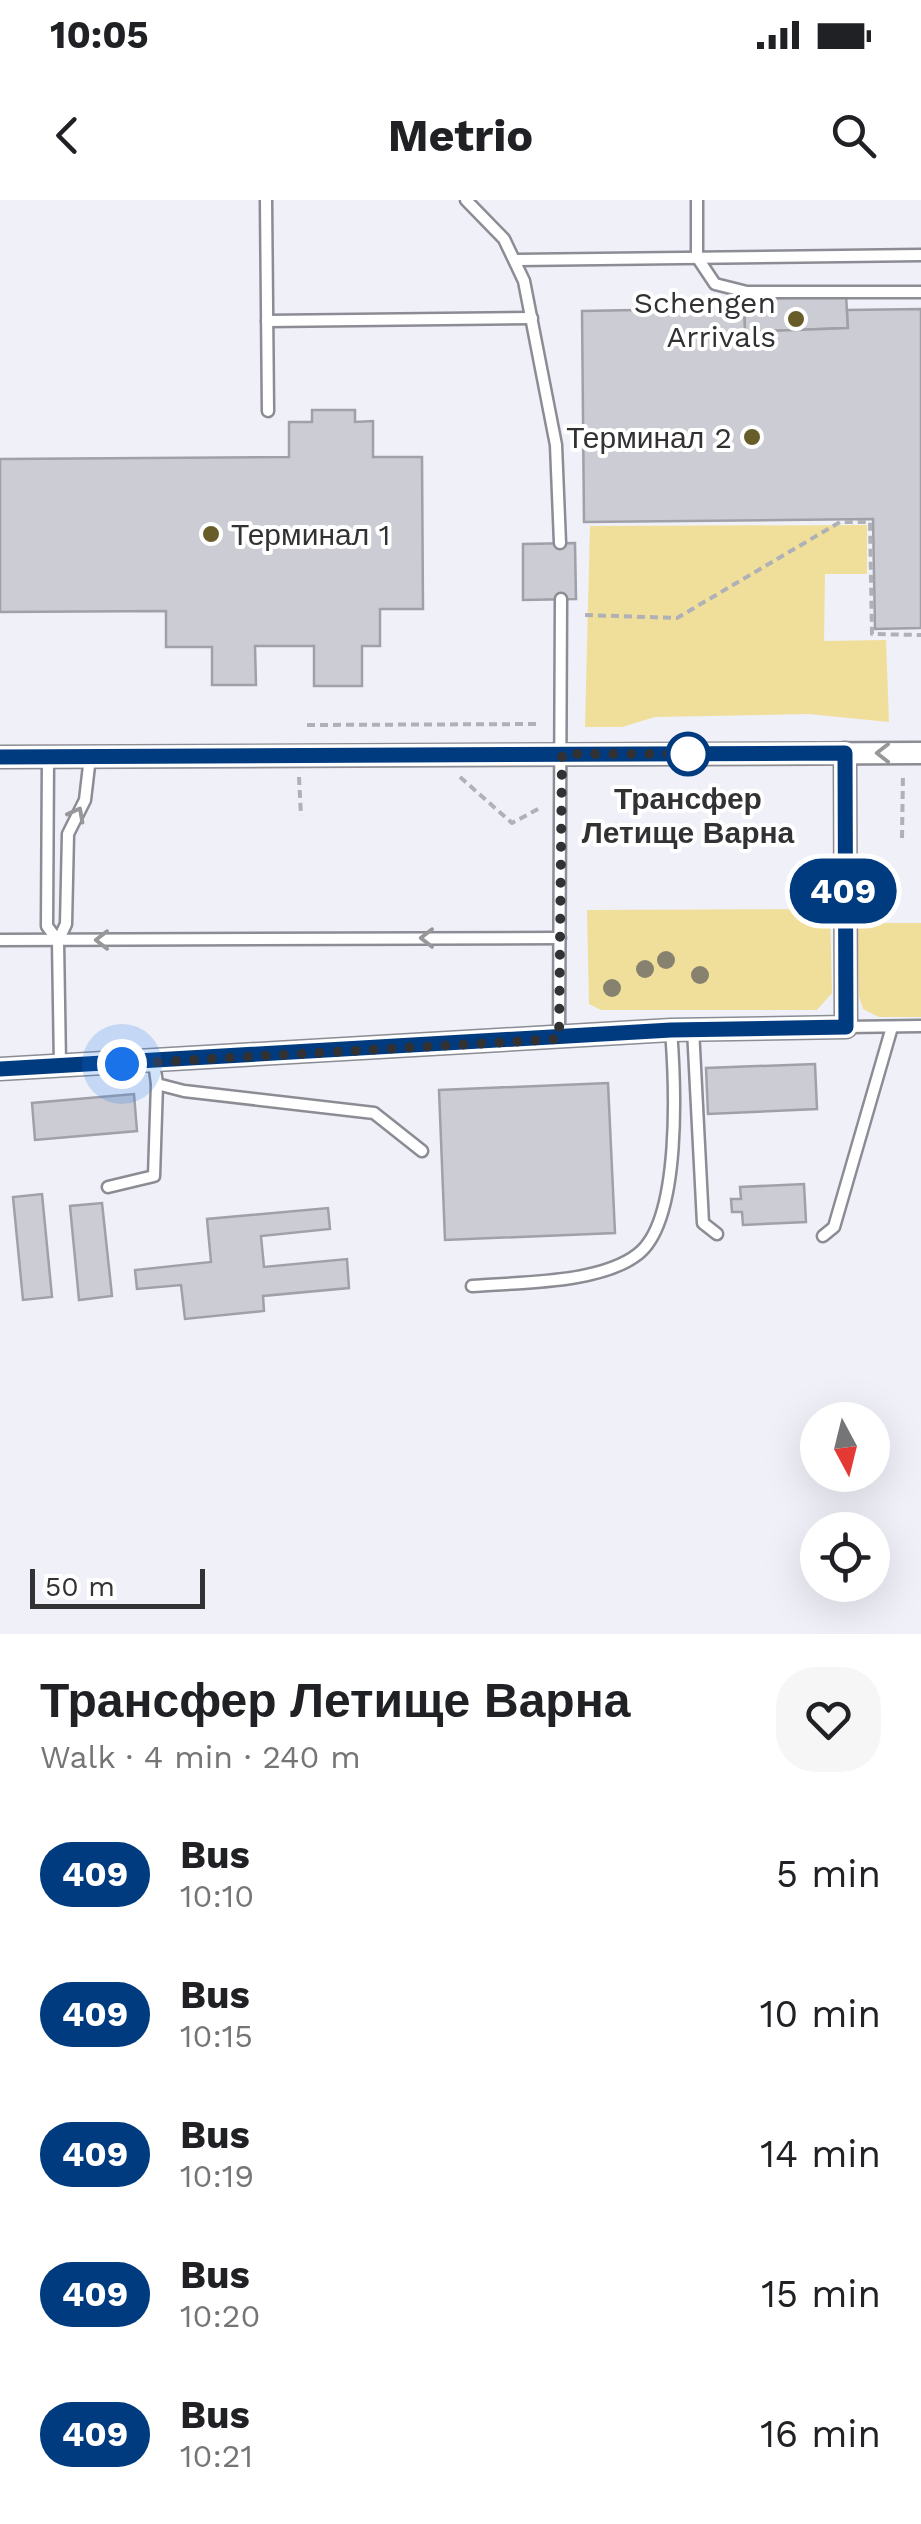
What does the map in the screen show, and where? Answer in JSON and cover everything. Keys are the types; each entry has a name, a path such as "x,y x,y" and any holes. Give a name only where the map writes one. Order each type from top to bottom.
{"street":[{"path":"0,1069 60,1066 155,1073 671,1030 846,1027 845,753"},
{"path":"0,757 845,753 912,756"}],"lane":[{"path":"266,200 268,410"},
{"path":"466,200 493,224 517,260 556,445 560,543"},
{"path":"697,200 698,257 715,284 730,290 921,292"},
{"path":"517,260 921,255"},
{"path":"267,321 532,318"},
{"path":"559,1039 561,599"},
{"path":"48,757 47,926 58,940"},
{"path":"60,1066 58,940 66,924 68,834 85,800 90,757"},
{"path":"0,940 560,938"},
{"path":"823,1236 834,1227 892,1026"},
{"path":"846,1027 921,1026"},
{"path":"694,1029 703,1223 717,1234"},
{"path":"472,1286 577,1276 624,1262 646,1247 664,1205 670,1160 675,1085 671,1030"},
{"path":"108,1188 154,1176 155,1073 374,1113 422,1151"}],"path":[{"path":"585,615 677,618 840,522 870,522 872,634 921,634"},
{"path":"308,725 540,724"},
{"path":"902,838 912,756"},
{"path":"301,816 298,778 308,769"},
{"path":"456,774 512,823 540,808"}],"shaded area":[{"path":"867,525 867,574 825,574 824,641 886,640 889,722 809,714 655,717 622,727 585,727 590,526"},
{"path":"856,874 877,874 878,923 921,923 921,1017 879,1017 863,1009 859,996"},
{"path":"830,909 832,993 817,1010 601,1010 589,1004 587,910"}],"building":[{"name":"Schengen Arrivals","path":"846,295 848,328 745,332 744,300"},
{"name":"Терминал 2","path":"744,308 745,332 848,328 847,310 921,309 921,628 875,629 873,519 584,522 582,311"},
{"name":"Терминал 1","path":"312,410 355,410 355,422 373,421 373,457 422,457 423,609 380,609 380,646 362,646 362,686 314,686 314,646 255,646 256,685 212,685 212,647 166,647 166,611 0,612 0,459 289,457 289,422 312,422"},
{"path":"575,543 576,599 523,600 523,544"},
{"path":"815,1064 817,1109 708,1114 706,1068"},
{"path":"608,1083 615,1233 445,1240 439,1090"},
{"path":"134,1094 137,1131 35,1140 32,1103"},
{"path":"804,1184 806,1222 743,1225 742,1212 732,1212 731,1199 741,1199 740,1187"},
{"path":"42,1194 52,1297 23,1300 13,1197"},
{"path":"102,1203 112,1296 79,1300 70,1206"},
{"path":"328,1208 330,1229 261,1236 264,1267 347,1259 349,1288 263,1296 264,1311 185,1319 181,1285 137,1289 135,1270 211,1262 207,1219"}],"bus line":[{"name":"409","path":"0,757 845,753 846,1027 671,1030 0,1069"}],"place":[{"name":"Schengen Arrivals","path":"796,319"},
{"name":"Терминал 2","path":"752,437"},
{"name":"Терминал 1","path":"211,534"},
{"name":"Трансфер Летище Варна","path":"688,754"}],"route":[{"path":"122,1064 559,1039 562,754 688,754"}]}
